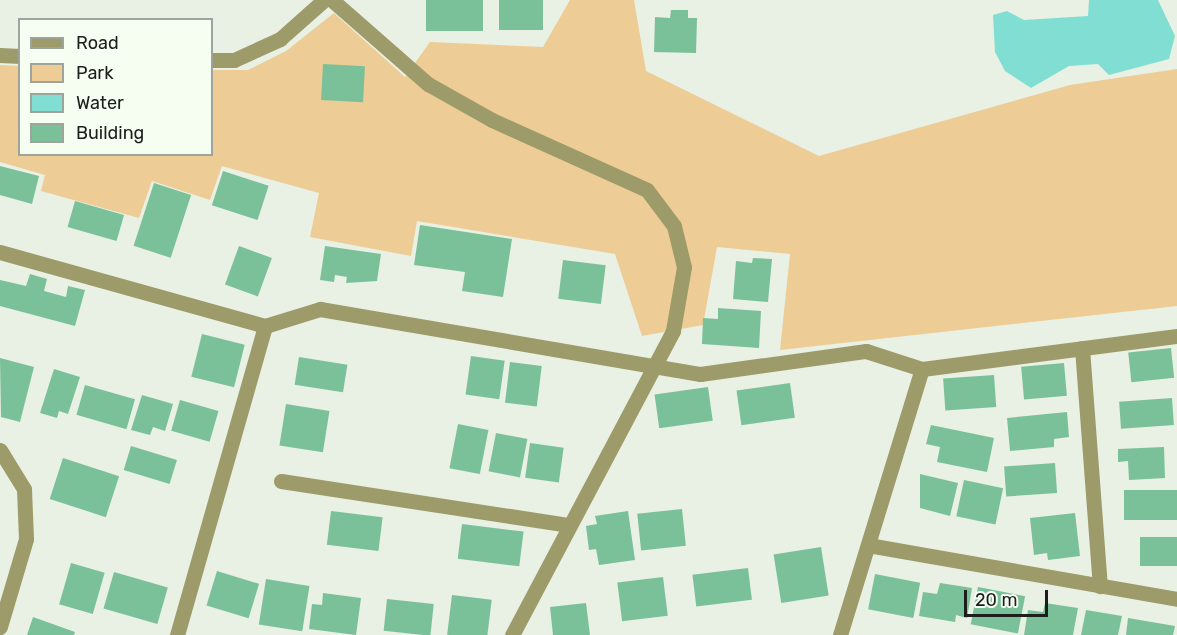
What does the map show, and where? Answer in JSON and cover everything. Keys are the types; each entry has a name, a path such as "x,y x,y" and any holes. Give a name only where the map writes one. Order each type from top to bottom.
{"street":[{"path":"213,60 234,60 280,39 324,0"},
{"path":"332,0 428,84 492,120 647,190 674,226 684,267 673,331 568,525 512,635"},
{"path":"0,55 18,56"},
{"path":"0,252 265,326 320,309 656,363 700,374 867,351 922,369 1177,336"},
{"path":"177,635 265,326"},
{"path":"1082,348 1100,586"},
{"path":"840,635 922,369"},
{"path":"0,450 24,489 26,539 6,586 0,627"},
{"path":"281,481 568,525"},
{"path":"867,545 1177,599"}],"green space":[{"path":"570,0 634,0 646,71 819,156 1070,85 1177,69 1177,306 780,350 790,254 717,247 703,325 642,336 615,254 417,221 411,256 310,237 319,193 222,166 210,200 152,181 139,218 41,191 45,175 0,162 0,65 18,66 18,156 213,156 213,70 248,70 286,51 334,13 405,77 430,42 543,47"}],"water":[{"path":"1089,0 1158,0 1175,36 1169,59 1109,75 1098,64 1069,66 1031,88 1005,71 995,52 993,15 1007,11 1024,20 1088,16"}],"building":[{"path":"426,0 483,0 483,31 426,31"},
{"path":"499,0 543,0 543,30 499,30"},
{"path":"671,10 688,10 688,18 697,18 696,53 654,52 655,17 670,18"},
{"path":"323,64 365,66 363,102 321,100"},
{"path":"0,166 39,176 32,204 0,195"},
{"path":"223,171 269,186 258,220 212,205"},
{"path":"154,183 191,195 171,258 134,246"},
{"path":"75,201 124,215 117,241 68,227"},
{"path":"420,225 512,239 503,297 462,291 465,272 414,265"},
{"path":"239,246 272,258 258,296 225,285"},
{"path":"325,246 381,254 377,281 346,283 347,277 335,275 334,282 320,280"},
{"path":"753,258 772,259 768,302 733,299 736,261 752,263"},
{"path":"563,260 606,265 601,304 558,299"},
{"path":"30,274 47,279 44,291 66,297 68,286 85,290 75,326 0,306 0,280 26,286"},
{"path":"718,308 761,311 759,348 702,344 703,318 718,319"},
{"path":"202,334 245,345 234,387 191,377"},
{"path":"1171,348 1174,378 1131,382 1128,352"},
{"path":"471,356 505,361 499,399 466,395"},
{"path":"299,357 347,365 343,392 295,385"},
{"path":"0,358 34,367 20,422 1,417"},
{"path":"510,362 542,366 537,407 505,403"},
{"path":"1064,363 1067,396 1024,400 1021,367"},
{"path":"54,369 80,377 68,414 59,411 57,418 40,413"},
{"path":"994,375 996,407 945,410 943,379"},
{"path":"790,383 795,418 741,425 737,391"},
{"path":"85,385 135,399 126,429 76,415"},
{"path":"708,387 713,421 659,428 655,395"},
{"path":"142,395 173,404 165,431 153,427 150,435 131,430"},
{"path":"1172,398 1174,425 1121,429 1119,402"},
{"path":"180,400 218,411 210,442 171,431"},
{"path":"286,404 329,411 323,452 279,445"},
{"path":"1067,412 1069,437 1054,439 1054,447 1010,451 1007,418"},
{"path":"458,424 488,430 480,474 449,468"},
{"path":"931,425 994,438 987,472 937,462 940,447 926,444"},
{"path":"496,433 527,439 520,477 489,471"},
{"path":"530,443 564,448 559,482 525,478"},
{"path":"131,446 177,460 170,484 124,470"},
{"path":"1164,447 1165,478 1129,480 1128,461 1118,462 1118,449"},
{"path":"63,458 119,476 106,517 50,499"},
{"path":"1055,463 1057,493 1006,496 1004,467"},
{"path":"920,474 958,483 950,516 920,508"},
{"path":"964,480 1003,488 995,525 956,516"},
{"path":"1124,490 1177,490 1177,520 1124,520"},
{"path":"682,509 686,546 641,551 637,514"},
{"path":"331,511 383,517 378,551 327,545"},
{"path":"628,511 635,560 599,565 596,549 589,550 586,526 597,524 595,516"},
{"path":"1075,513 1080,556 1048,560 1047,553 1034,555 1030,518"},
{"path":"462,524 524,532 519,566 458,559"},
{"path":"1140,537 1177,537 1177,566 1140,566"},
{"path":"821,547 829,595 781,603 774,555"},
{"path":"71,563 105,573 93,614 59,604"},
{"path":"748,568 752,600 696,607 692,575"},
{"path":"217,571 259,584 249,618 206,605"},
{"path":"114,572 168,587 157,624 104,609"},
{"path":"875,574 920,583 913,618 868,609"},
{"path":"663,577 668,616 622,621 617,583"},
{"path":"266,579 309,586 302,631 259,624"},
{"path":"940,583 972,588 967,618 956,615 955,622 919,616 923,592 937,594"},
{"path":"978,587 1025,596 1018,633 971,624"},
{"path":"323,593 361,598 356,635 309,629 312,604 322,605"},
{"path":"452,595 492,600 487,635 447,635"},
{"path":"387,599 434,604 430,635 384,631"},
{"path":"586,603 590,635 553,635 550,607"},
{"path":"1045,603 1078,608 1073,635 1024,635 1028,610 1043,612"},
{"path":"1086,610 1122,616 1118,635 1081,635"},
{"path":"33,617 75,632 74,635 27,635"},
{"path":"1128,618 1175,626 1173,635 1126,635"}]}
